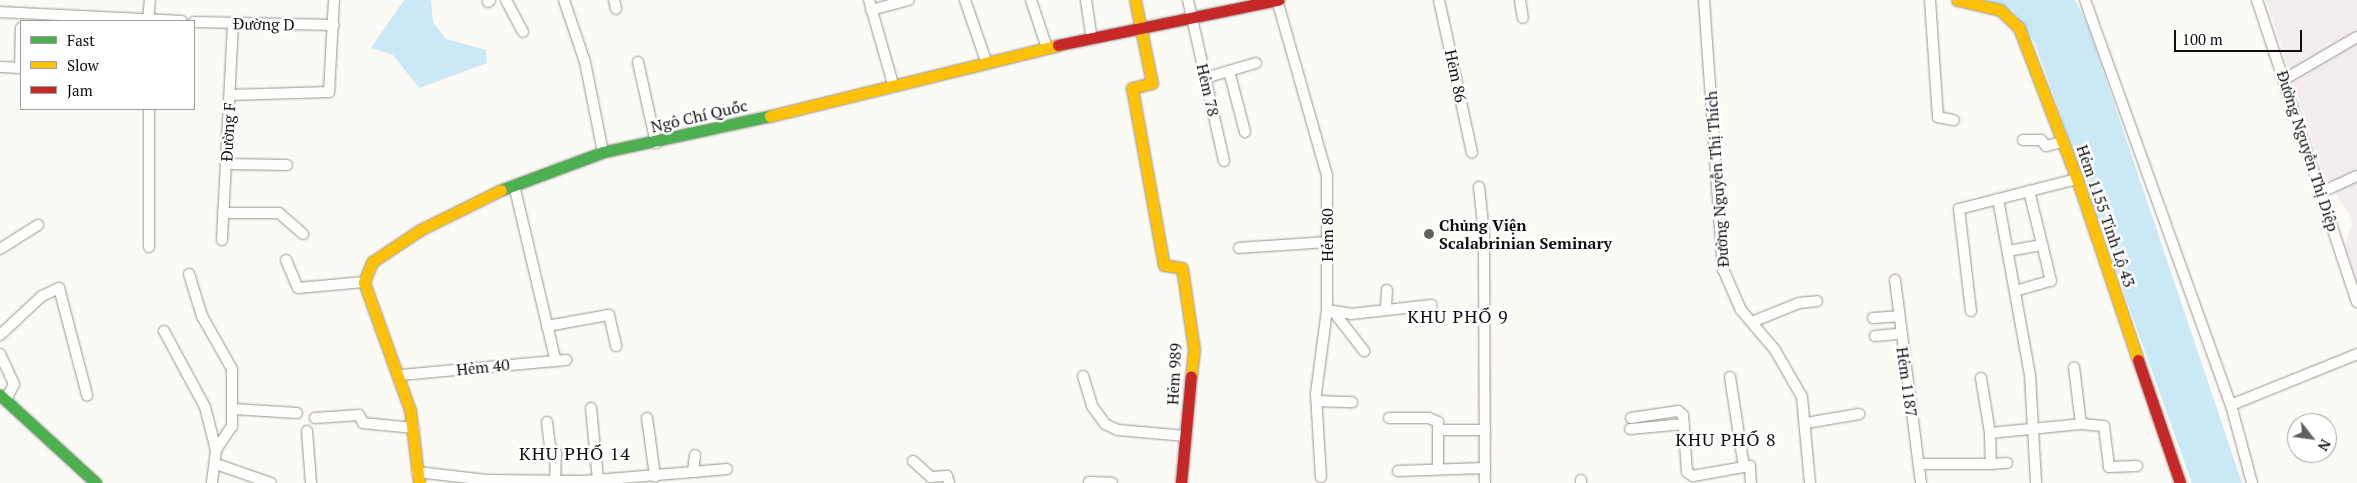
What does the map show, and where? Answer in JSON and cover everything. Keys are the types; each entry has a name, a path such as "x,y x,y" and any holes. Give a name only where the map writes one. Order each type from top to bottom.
{"main road":[{"path":"1135,0 1139,30"},
{"name":"Ngô Chí Quốc","path":"364,282 372,262 420,230 514,185 603,152 656,143 986,61 1278,0"},
{"name":"Hẻm 1155 Tỉnh Lộ 43","path":"1957,0 2000,10 2019,28 2078,179 2180,483"},
{"name":"Hẻm 989","path":"1139,30 1152,83 1132,88 1164,265 1182,268 1194,349 1181,483"},
{"path":"364,282 400,375 414,428 418,477"},
{"path":"2,401 82,483"},
{"path":"2,401 96,483"}],"street":[{"path":"0,12 22,17 148,20 150,0"},
{"path":"230,95 329,92 334,0"},
{"path":"506,0 523,32"},
{"path":"564,0 585,62 603,152"},
{"path":"893,84 870,5 909,0"},
{"path":"965,0 986,61"},
{"path":"1031,0 1047,48"},
{"path":"1086,0 1092,40"},
{"name":"Hẻm 78","path":"1188,0 1224,161"},
{"name":"Hẻm 80","path":"1278,0 1327,175 1326,242 1330,311 1317,401 1321,477"},
{"name":"Hẻm 86","path":"1439,0 1472,152"},
{"path":"1520,0 1523,18"},
{"name":"Đường Nguyễn Thị Thích","path":"1704,0 1723,269 1741,310 1794,378 1806,423 1810,483"},
{"path":"1930,0 1938,117 1954,120"},
{"path":"2085,0 2231,405 2252,483"},
{"name":"Đường Nguyễn Thị Diệp","path":"2257,0 2285,79 2357,302"},
{"name":"Đường D","path":"195,22 334,25"},
{"name":"Đường F","path":"222,240 233,24"},
{"path":"2285,79 2357,37"},
{"path":"638,62 656,143"},
{"path":"1205,78 1256,63"},
{"path":"0,67 20,68"},
{"path":"1228,71 1244,132"},
{"path":"148,110 149,247"},
{"path":"2023,140 2041,140 2046,146 2063,142"},
{"path":"226,164 287,166"},
{"path":"2322,192 2357,176"},
{"path":"1971,311 1959,209 2078,179"},
{"path":"514,185 555,359"},
{"path":"1480,187 1484,234 1485,483"},
{"path":"2015,291 2050,283 2029,191"},
{"path":"1998,199 2030,375 2036,483"},
{"path":"223,213 279,213 303,234"},
{"path":"2,243 38,225"},
{"path":"1239,248 1326,242"},
{"path":"2008,251 2042,245"},
{"path":"286,260 298,288 364,282"},
{"path":"189,274 202,316 232,369 232,426 216,450"},
{"name":"Hẻm 1187","path":"1895,280 1900,334 1921,483"},
{"path":"0,335 51,290 62,290 87,395"},
{"path":"1386,308 1387,290"},
{"path":"1752,322 1798,303 1817,301"},
{"path":"1330,311 1351,314 1386,308 1431,305"},
{"path":"1330,311 1364,351"},
{"path":"547,326 609,315 616,346"},
{"path":"1873,318 1899,316"},
{"path":"164,331 205,407 216,450 216,464 212,483"},
{"path":"1875,336 1900,334"},
{"path":"0,354 14,384 2,401"},
{"path":"2231,405 2357,354"},
{"name":"Hẻm 40","path":"400,375 555,359 566,360"},
{"path":"2074,367 2081,424"},
{"path":"1083,376 1092,406 1105,424 1118,430 1186,436"},
{"path":"1730,378 1744,467"},
{"path":"1981,378 1990,433 1991,464"},
{"path":"1317,401 1352,402"},
{"path":"591,408 598,479"},
{"path":"233,409 297,413"},
{"path":"1631,418 1678,411 1684,424 1686,483"},
{"path":"315,418 359,414 362,422 414,428"},
{"path":"1806,423 1859,414"},
{"path":"648,418 655,476"},
{"path":"1389,418 1434,419 1439,430 1438,469"},
{"path":"547,422 550,446 556,453 555,481"},
{"path":"1630,429 1684,424"},
{"path":"1990,433 2081,424 2104,426 2109,467 2137,466"},
{"path":"1439,430 1485,430"},
{"path":"307,431 311,483"},
{"path":"694,472 695,455"},
{"path":"912,461 931,477 947,476 949,483"},
{"path":"1919,464 2007,463"},
{"path":"216,464 271,483"},
{"path":"1687,472 1693,476 1750,466 1751,483"},
{"path":"1398,471 1484,468"},
{"path":"418,477 555,481 655,476 726,469"},
{"path":"1089,482 1112,483"}],"shaded area":[{"path":"2266,0 2357,0 2357,281 2345,245 2353,221 2322,170"}],"water":[{"path":"404,0 431,0 433,22 446,39 486,50 487,63 419,88 393,55 371,48"},
{"path":"1986,0 2075,0 2087,23 2242,483 2192,483 2034,41 2013,11"}],"traffic: fast":[{"path":"501,190 603,152 770,116"},
{"path":"0,395 96,483"}],"traffic: slow":[{"path":"1135,0 1152,83 1132,88 1164,265 1182,268 1194,349 1191,376"},
{"path":"1957,0 2000,10 2019,28 2077,179 2138,360"},
{"path":"770,116 1058,45"},
{"path":"419,483 410,410 364,282 372,262 420,230 501,190"}],"traffic: jam":[{"path":"1058,45 1278,0"},
{"path":"2138,360 2180,483"},
{"path":"1181,483 1191,376"}],"place":[{"name":"Chủng Viện Scalabrinian Seminary","path":"1429,234"}],"district":[{"name":"KHU PHỐ 9","path":"1458,316"},
{"name":"KHU PHỐ 8","path":"1726,439"},
{"name":"KHU PHỐ 14","path":"575,453"}]}
